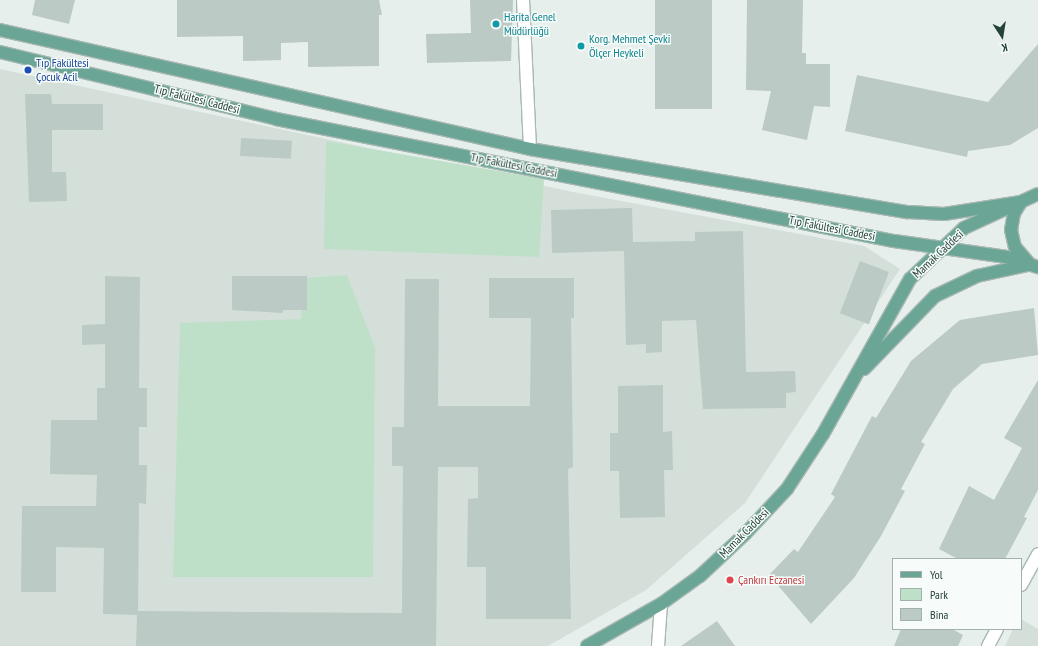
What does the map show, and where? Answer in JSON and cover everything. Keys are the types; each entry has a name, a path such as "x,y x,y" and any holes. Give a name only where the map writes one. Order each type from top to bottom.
{"main road":[{"name":"Tıp Fakültesi Caddesi","path":"0,30 530,149 908,212 944,214 1021,202"},
{"name":"Tıp Fakültesi Caddesi","path":"0,52 276,119 1034,265"},
{"name":"Mamak Caddesi","path":"587,646 661,604 705,571 787,489 857,375 910,278 941,247 964,228 1038,194"},
{"path":"1021,202 1014,213 1011,230 1016,247 1034,265"},
{"name":"Mamak Caddesi","path":"857,375 935,296 977,276 1034,265"}],"street":[{"path":"523,0 530,149"},
{"path":"1022,583 1038,555"},
{"path":"658,646 661,604"},
{"path":"988,646 996,630"}],"shaded area":[{"path":"0,69 573,192 864,246 900,269 745,503 646,590 548,646 0,646"},
{"path":"1022,620 1038,629 1038,646 1005,646 1013,630 1022,630"}],"green space":[{"path":"326,141 544,179 539,257 324,249"},
{"path":"347,275 375,348 373,577 173,577 180,323 301,319 303,278"}],"building":[{"path":"35,0 75,0 69,24 32,15"},
{"path":"177,0 379,0 382,15 379,15 379,66 308,67 308,42 281,43 281,60 243,61 243,36 177,37"},
{"name":"Harita Genel Müdürlüğü","path":"470,0 513,0 511,61 427,63 426,34 471,33"},
{"path":"655,0 712,0 712,109 655,109"},
{"path":"747,0 803,0 802,53 806,53 806,64 830,64 830,107 814,106 807,140 762,130 771,91 746,90"},
{"path":"1038,44 1038,128 1010,145 968,151 967,157 845,131 857,75 988,102"},
{"path":"25,94 51,94 52,104 103,104 103,130 52,130 52,172 66,172 67,201 29,202"},
{"path":"241,138 292,141 291,159 240,156"},
{"path":"632,208 633,242 695,241 695,232 743,231 746,372 795,371 796,392 786,393 786,408 703,409 696,320 662,321 662,352 646,353 646,344 626,345 624,251 552,253 551,210"},
{"path":"860,261 889,272 869,324 840,313"},
{"path":"105,276 140,277 139,388 147,388 147,427 139,427 139,465 147,465 146,504 139,503 138,611 402,613 403,466 392,466 392,427 404,427 405,279 439,279 438,406 530,406 531,318 489,318 489,278 574,278 574,318 571,318 573,467 568,469 571,619 486,619 486,567 467,567 468,499 478,498 478,467 438,467 436,646 136,646 137,615 103,614 104,548 56,547 56,592 21,592 22,506 96,506 97,475 50,474 51,420 97,420 97,388 105,388 105,344 82,345 82,325 105,324"},
{"path":"232,276 307,276 307,310 283,310 283,313 232,310"},
{"path":"1034,308 1038,355 982,364 953,389 921,442 925,444 901,489 905,491 881,536 854,578 811,624 769,575 794,549 798,552 835,497 831,494 872,416 876,418 911,361 960,320"},
{"path":"1038,380 1038,490 1024,517 1027,518 1006,558 956,558 939,549 969,486 994,500 1022,448 1004,438"},
{"path":"663,385 663,432 672,431 673,470 664,470 665,517 620,518 619,471 610,471 610,433 618,433 618,386"},
{"path":"717,621 735,646 681,646"},
{"path":"901,630 954,630 963,635 958,646 894,646"}],"place":[{"name":"Harita Genel Müdürlüğü","path":"496,24"},
{"name":"Korg. Mehmet Şevki Ölçer Heykeli","path":"581,46"},
{"name":"Tıp Fakültesi Çocuk Acil","path":"28,70"},
{"name":"Çankırı Eczanesi","path":"730,580"}]}
